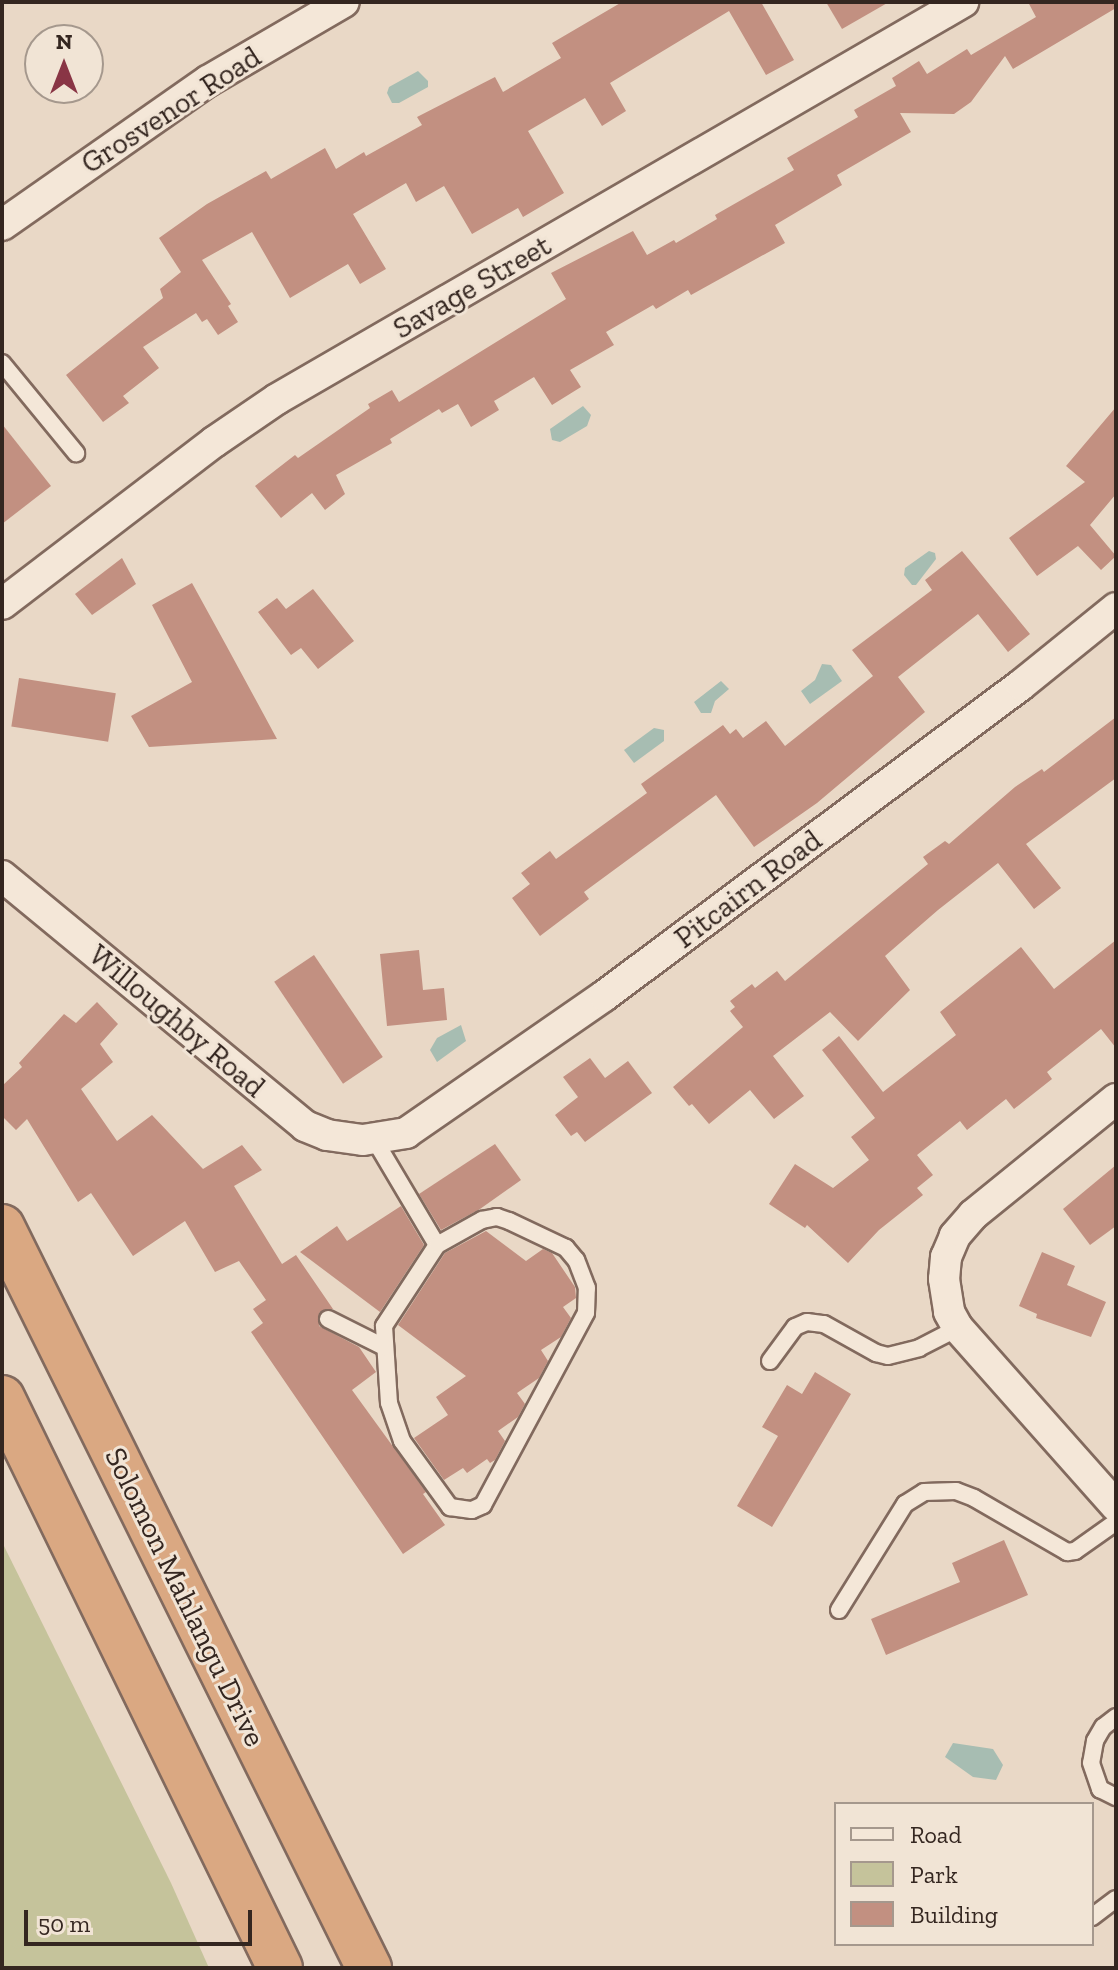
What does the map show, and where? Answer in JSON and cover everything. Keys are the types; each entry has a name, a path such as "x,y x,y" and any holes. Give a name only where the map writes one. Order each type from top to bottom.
{"highway":[{"name":"Solomon Mahlangu Drive","path":"2,1227 369,1968"},
{"path":"2,1398 280,1968"}],"street":[{"name":"Grosvenor Road","path":"2,225 208,81 344,2"},
{"name":"Savage Street","path":"2,604 214,442 277,399 963,2"},
{"name":"Pitcairn Road","path":"368,1140 406,1133 432,1118 604,996 1021,685 1116,608"},
{"name":"Willoughby Road","path":"2,876 305,1126 327,1135 368,1140"},
{"path":"1116,1099 973,1215 955,1236 946,1257 944,1279 949,1312 958,1328 1116,1506"}],"lane":[{"path":"2,363 76,453"},
{"path":"368,1140 437,1245"},
{"path":"497,1217 551,1238 566,1248 576,1260 587,1288 586,1313 483,1505 460,1511 450,1507 402,1441 389,1403 384,1347 384,1326 437,1245 482,1220 497,1217"},
{"path":"328,1319 384,1347"},
{"path":"770,1361 795,1327 807,1322 824,1324 876,1353 888,1356 919,1348 958,1328"},
{"path":"839,1610 905,1504 924,1492 956,1491 974,1498 1067,1552 1083,1546 1116,1522"},
{"path":"1116,1717 1103,1727 1095,1741 1091,1763 1100,1789 1116,1797"},
{"path":"1094,1916 1116,1899"}],"green space":[{"path":"2,1542 171,1883 209,1968 2,1968"}],"shaded area":[{"path":"418,71 428,81 428,87 399,103 392,103 387,93 389,87"},
{"path":"583,406 591,415 587,426 560,442 552,440 550,429"},
{"path":"929,551 935,553 936,559 916,585 912,585 904,575 905,568"},
{"path":"822,664 831,665 842,681 810,704 801,691 815,680"},
{"path":"721,681 729,689 715,701 711,713 701,713 694,702"},
{"path":"654,728 664,730 664,741 634,763 624,750"},
{"path":"461,1025 466,1041 437,1062 430,1050 437,1038"},
{"path":"953,1743 993,1749 1003,1765 996,1780 973,1777 945,1757"}],"building":[{"path":"622,2 761,2 794,60 766,75 729,11 610,83 626,111 602,126 585,98 528,131 564,193 523,217 518,208 472,234 444,186 416,202 406,183 353,214 386,269 360,284 348,264 290,298 252,232 202,260 231,304 228,306 238,322 218,335 207,319 202,322 196,313 143,347 159,368 123,396 129,403 103,422 66,375 163,298 160,289 181,272 159,238 207,204 266,171 271,179 325,148 336,169 364,152 366,156 422,125 417,117 495,77 503,92 561,58 552,43"},
{"path":"826,2 889,2 842,29"},
{"path":"1028,2 1116,2 1116,8 1013,69 1005,56 971,102 954,114 900,113 911,132 837,175 842,185 775,225 785,243 691,295 688,290 656,309 653,305 606,332 614,345 570,370 581,387 552,405 534,377 494,401 499,410 471,427 458,404 442,413 439,409 390,439 392,443 336,475 345,494 325,510 312,493 281,518 255,486 295,455 298,458 370,408 368,404 392,390 399,402 566,299 551,273 633,231 647,255 674,240 676,243 717,219 715,215 794,170 787,158 858,117 854,110 896,86 892,78 919,61 927,74 967,49 971,55 1036,17"},
{"path":"1116,407 1116,494 1090,525 1116,556 1101,570 1078,546 1037,576 1009,538 1085,482 1066,466"},
{"path":"2,424 51,486 2,524"},
{"path":"962,551 1030,634 1008,652 978,614 898,677 925,712 817,803 754,847 716,795 584,892 589,899 540,936 512,898 530,884 521,873 550,851 556,859 647,793 641,784 723,725 730,734 736,729 743,738 766,721 785,746 873,676 852,650 932,590 925,580"},
{"path":"122,558 136,584 92,615 75,594"},
{"path":"192,583 277,739 149,747 131,716 192,682 152,605"},
{"path":"313,589 354,641 318,669 301,648 291,655 258,612 277,598 286,609"},
{"path":"19,678 116,693 108,742 11,726"},
{"path":"1116,717 1116,778 1026,844 1061,888 1034,909 998,863 938,910 885,956 910,990 858,1041 830,1012 773,1056 804,1096 774,1119 750,1090 709,1124 692,1104 689,1106 673,1087 743,1027 730,1011 735,1007 730,1001 752,984 755,988 777,971 785,981 928,864 923,857 945,841 949,844 1015,787 1042,769 1044,772"},
{"path":"1116,940 1116,1048 1101,1029 1047,1072 1052,1079 1014,1109 1006,1099 967,1130 960,1121 917,1155 933,1175 917,1188 923,1195 879,1230 848,1263 807,1225 805,1228 769,1204 795,1164 833,1188 869,1160 851,1137 875,1118 822,1050 839,1036 883,1092 956,1035 940,1012 1021,947 1054,989"},
{"path":"419,950 423,990 444,988 447,1020 387,1026 380,954"},
{"path":"314,955 383,1057 343,1084 274,982"},
{"path":"97,1002 118,1024 100,1044 113,1062 81,1089 117,1141 152,1115 203,1169 242,1145 262,1170 234,1186 282,1264 296,1255 333,1309 319,1313 319,1326 359,1347 376,1372 352,1390 426,1492 423,1494 445,1525 403,1554 251,1332 263,1323 253,1309 266,1300 239,1261 215,1272 185,1221 133,1256 91,1193 78,1202 27,1119 16,1130 2,1116 2,1086 22,1067 19,1063 64,1014 76,1023"},
{"path":"590,1058 605,1078 628,1061 652,1093 585,1142 577,1132 571,1136 555,1115 578,1097 563,1077"},
{"path":"495,1144 521,1180 480,1209 441,1230 419,1194"},
{"path":"1116,1165 1116,1226 1090,1245 1063,1209"},
{"path":"401,1206 424,1245 380,1312 300,1252 337,1226 347,1241"},
{"path":"486,1231 526,1261 543,1249 552,1253 575,1287 576,1298 563,1307 571,1318 561,1337 541,1350 548,1361 539,1378 517,1393 525,1404 518,1417 498,1431 505,1441 495,1460 490,1463 487,1459 467,1473 463,1468 444,1480 414,1438 448,1415 436,1397 466,1376 398,1325 445,1253"},
{"path":"1042,1252 1075,1266 1067,1285 1106,1302 1091,1337 1036,1318 1037,1314 1019,1306"},
{"path":"815,1372 851,1394 772,1527 737,1506 778,1436 762,1427 787,1385 802,1394"},
{"path":"1004,1540 1028,1595 886,1655 871,1619 960,1582 952,1563"}]}
